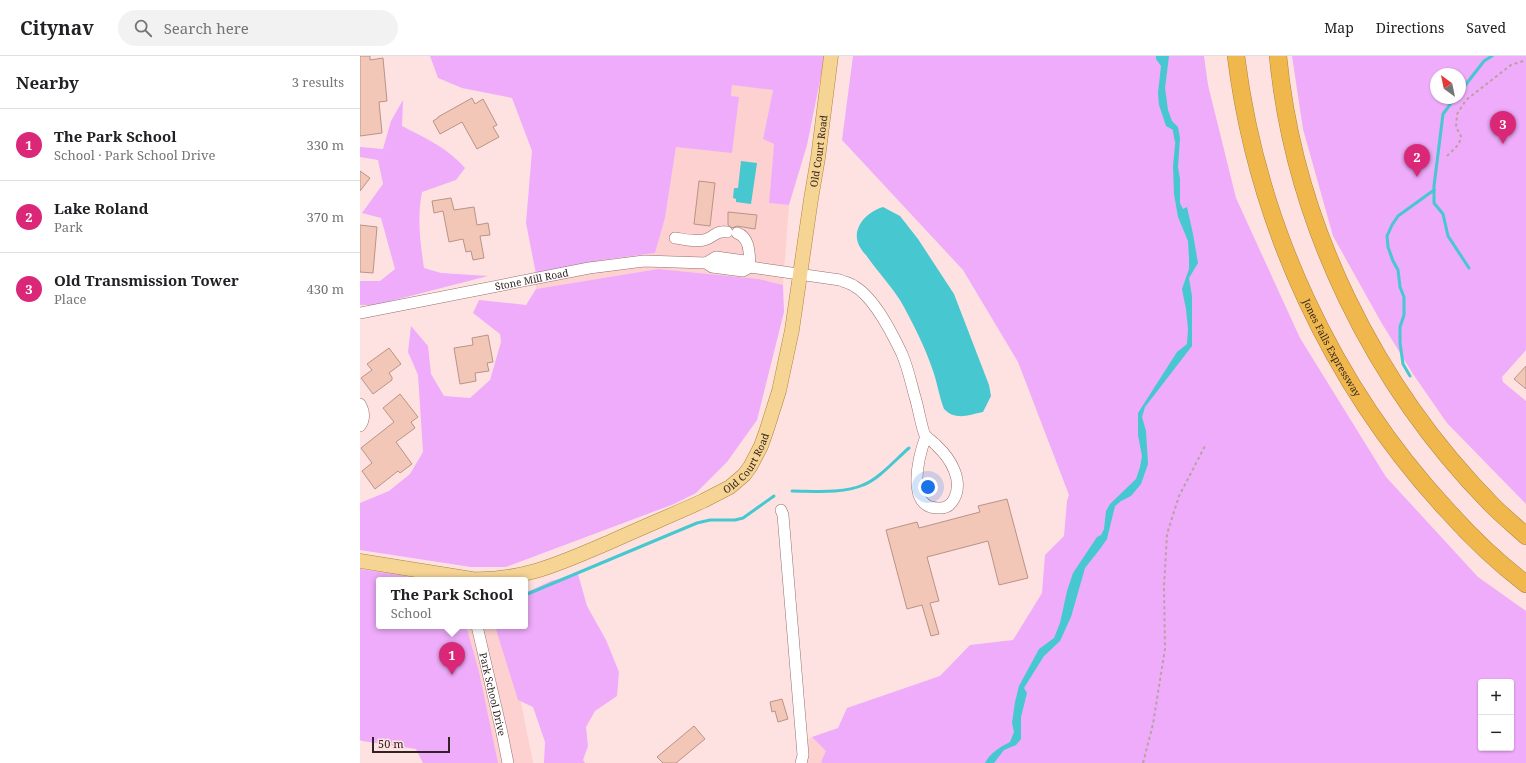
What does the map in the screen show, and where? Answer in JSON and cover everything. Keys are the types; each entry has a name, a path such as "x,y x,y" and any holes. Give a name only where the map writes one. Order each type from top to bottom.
{"highway":[{"name":"Jones Falls Expressway","path":"1236,56 1239,80 1250,135 1274,219 1304,294 1344,374 1393,447 1426,488 1466,530 1509,571 1526,584"},
{"path":"1278,56 1289,128 1298,165 1323,244 1356,317 1394,382 1423,424 1455,464 1492,506 1526,536"}],"main road":[{"name":"Old Court Road","path":"510,577 518,576 567,560 703,502 737,482 750,467 767,429 779,391 788,354 831,56"},
{"name":"Old Court Road","path":"360,561 460,577"}],"street":[{"path":"675,238 706,240 718,232 740,234 746,240 748,246 750,267"},
{"name":"Stone Mill Road","path":"360,313 589,268 644,262 706,263 712,266 743,270 750,267 840,280 854,285 873,304 891,333 902,355 926,436"},
{"path":"360,404 363,409 363,422 360,426"},
{"path":"926,436 946,455 954,468 958,483 956,495 952,503 945,508 930,507 923,502 919,495 918,463 926,436"},
{"path":"781,510 783,515 803,755 801,763"},
{"name":"Park School Drive","path":"478,629 508,763"}],"path":[{"path":"1447,156 1459,144 1461,136 1456,127 1457,114 1466,100 1511,65 1526,60"},
{"path":"1143,763 1153,724 1165,650 1164,587 1167,534 1179,496 1206,444"}],"shaded area":[{"path":"430,56 825,56 807,145 789,205 769,203 774,144 763,139 773,90 732,85 731,96 739,97 732,153 676,147 665,218 655,253 602,260 536,274 526,223 532,151 512,98 462,88 438,78"},
{"path":"853,56 1204,56 1208,85 1236,198 1300,338 1386,477 1478,577 1526,611 1526,763 821,762 826,751 812,737 838,728 847,708 940,676 970,645 1013,640 1042,593 1045,555 1064,536 1067,501 1069,495 1018,362 963,270 842,140"},
{"path":"1292,56 1526,56 1526,350 1502,377 1503,382 1526,401 1526,504 1447,423 1413,374 1381,322 1333,236 1303,129"},
{"path":"732,84 773,90 763,139 774,144 769,203 789,205 783,285 759,279 658,269 536,289 536,274 602,260 655,253 665,218 676,147 731,96"},
{"path":"403,100 402,126 444,149 465,168 456,180 422,192 419,220 424,268 441,273 488,276 375,305 360,305 360,281 380,281 395,269 381,218 362,213 383,184 378,160 360,157 360,147 383,149 391,121"},
{"path":"658,269 759,279 783,285 784,312 757,420 727,462 696,493 674,504 506,567 471,567 360,550 360,503 389,491 410,474 423,452 418,375 408,352 411,326 428,346 431,374 444,396 470,398 490,380 501,342 500,334 473,313 479,300 526,305 536,289"},
{"path":"360,569 412,577 376,577 376,629 467,629 479,672 498,763 423,763 416,749 360,740"},
{"path":"360,574 376,579 376,629 502,629 519,693 533,763 465,763 360,658"},
{"path":"578,574 587,606 606,640 619,672 617,696 595,711 586,727 588,746 583,760 585,763 544,763 545,742 533,707 518,700 496,629 528,629 528,592 551,581"},
{"path":"812,737 839,763 805,763 806,741"}],"water":[{"path":"1156,56 1169,56 1165,88 1168,110 1172,121 1178,127 1180,138 1178,167 1180,179 1180,203 1183,209 1187,207 1198,263 1189,278 1192,296 1192,346 1145,407 1142,417 1146,431 1148,464 1141,484 1131,496 1115,506 1107,539 1085,568 1071,617 1060,641 1044,656 1024,688 1027,693 1021,717 1021,739 1016,745 1004,750 994,763 985,763 990,756 1010,742 1014,732 1012,723 1019,686 1039,649 1054,638 1060,623 1067,591 1073,573 1097,537 1101,535 1104,529 1106,511 1110,504 1136,479 1142,456 1138,435 1138,413 1177,352 1187,344 1188,329 1182,289 1189,269 1188,241 1178,217 1174,194 1173,166 1176,135 1175,131 1166,126 1159,105 1158,93 1161,66 1156,59"},
{"path":"741,161 757,163 751,204 736,202 736,199 733,198 734,188 738,188"},
{"path":"883,207 900,216 918,239 954,294 989,385 991,396 983,412 967,416 958,416 949,413 944,409 934,373 908,314 896,293 859,246 857,233 861,223 868,215"}],"building":[{"path":"360,56 370,56 370,60 383,58 387,101 379,102 382,133 360,136"},
{"path":"472,98 475,104 483,99 497,125 493,127 499,137 477,149 462,122 440,134 433,121"},
{"path":"360,171 370,178 360,191"},
{"path":"699,181 715,183 710,226 694,224"},
{"path":"451,198 454,210 474,207 477,225 488,223 490,235 480,236 484,258 473,260 471,251 466,252 463,239 449,242 443,211 434,213 432,201"},
{"path":"728,212 757,215 755,229 737,226 732,228 728,225"},
{"path":"360,225 377,227 373,273 360,272"},
{"path":"488,335 493,362 487,363 489,371 475,373 476,381 460,384 454,348 473,345 472,338"},
{"path":"389,348 401,364 389,373 392,380 373,394 361,378 372,370 367,364"},
{"path":"1526,366 1526,389 1514,379"},
{"path":"400,394 418,417 411,422 415,428 396,442 412,464 400,473 398,471 375,489 362,471 372,463 361,448 394,422 383,408"},
{"path":"1007,499 1028,578 999,585 988,541 927,557 939,601 930,603 939,634 931,636 922,605 907,609 886,530 917,522 919,528 980,512 978,506"},
{"path":"782,699 788,719 778,722 775,711 772,712 770,702"},
{"path":"694,726 705,739 676,763 663,763 657,757"}],"waterway":[{"path":"1466,84 1484,61 1492,56"},
{"path":"1450,104 1443,114 1434,186 1434,203 1443,214 1448,236 1469,268"},
{"path":"1174,128 1176,140"},
{"path":"1410,376 1403,364 1400,343 1400,327 1404,315 1404,297 1400,287 1398,270 1388,247 1387,236 1398,216 1434,190"},
{"path":"792,491 837,491 855,488 869,482 881,474 909,448"},
{"path":"528,594 697,523 710,520 735,520 743,518 774,496"}],"place":[{"name":"Old Transmission Tower","path":"1503,144"},
{"name":"Lake Roland","path":"1417,177"},
{"name":"The Park School","path":"452,675"}]}
